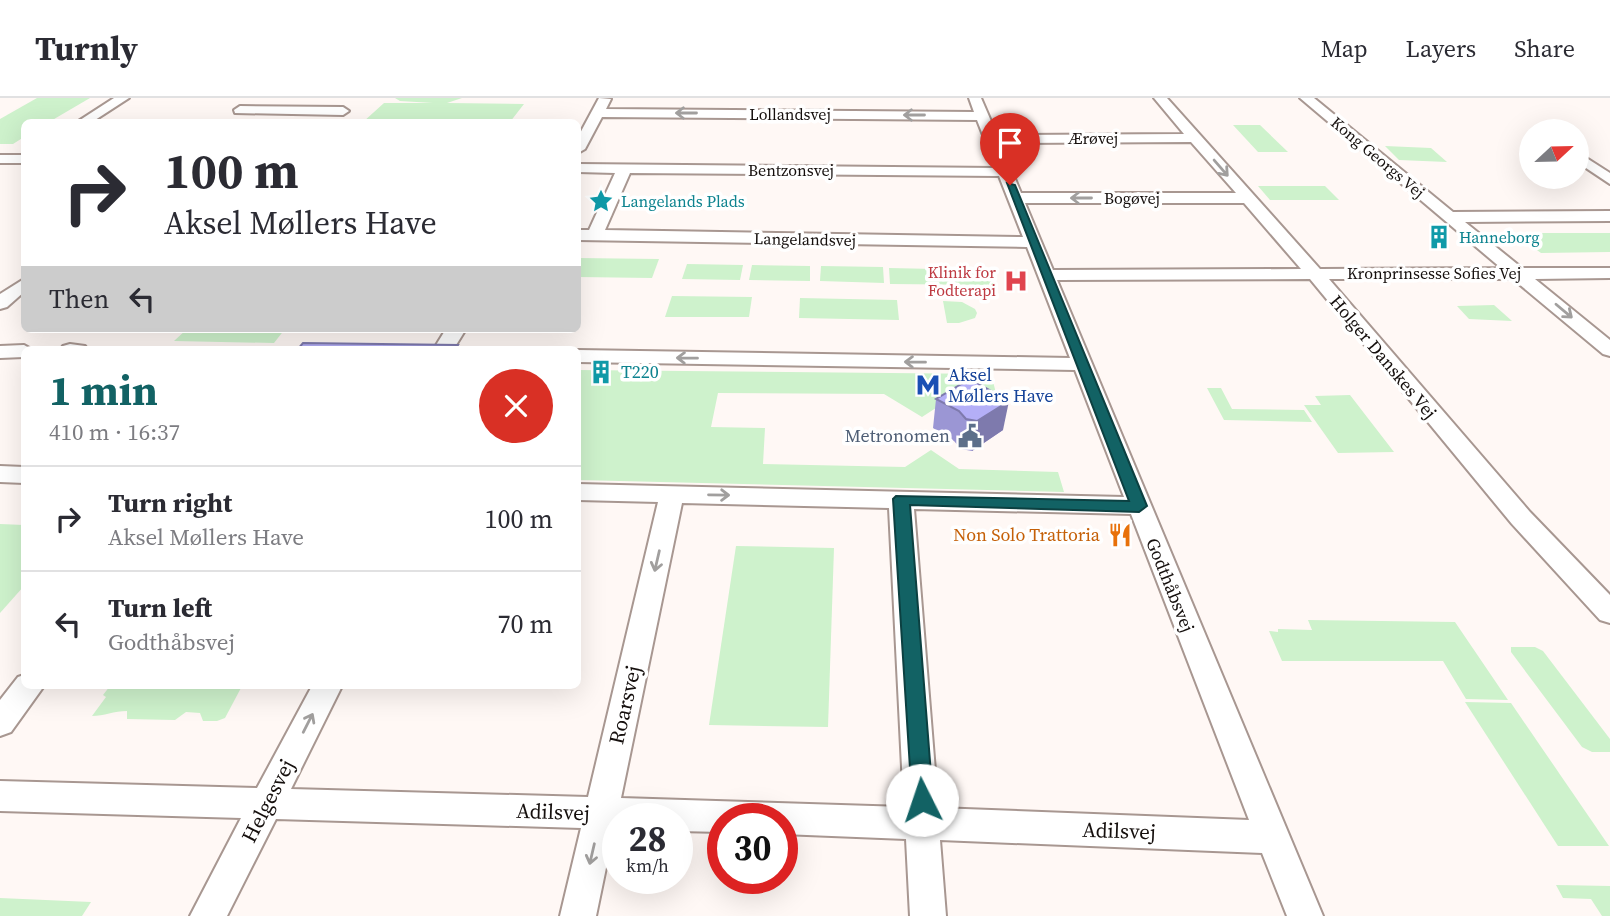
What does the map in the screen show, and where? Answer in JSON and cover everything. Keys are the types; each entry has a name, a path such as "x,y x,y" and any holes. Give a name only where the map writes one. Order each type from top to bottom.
{"street":[{"path":"89,119 123,98"},
{"path":"229,119 255,98"},
{"path":"581,144 605,98"},
{"name":"Godthåbsvej","path":"975,98 1305,916"},
{"name":"Holger Danskes Vej","path":"1160,98 1466,456 1581,584 1610,612"},
{"name":"Kong Georgs Vej","path":"1306,98 1610,350"},
{"path":"240,110 343,111"},
{"name":"Lollandsvej","path":"598,113 982,116"},
{"name":"Ærøvej","path":"991,139 1195,138"},
{"path":"0,159 21,159"},
{"path":"1589,165 1610,180"},
{"name":"Bentzonsvej","path":"581,167 1005,172"},
{"path":"595,235 624,169"},
{"name":"Bogøvej","path":"1016,198 1247,198"},
{"path":"1450,217 1610,216"},
{"name":"Langelandsvej","path":"581,235 1033,242"},
{"name":"Kronprinsesse Sofies Vej","path":"1047,275 1610,273"},
{"path":"0,303 21,286"},
{"path":"0,352 21,351"},
{"path":"581,356 1081,364"},
{"path":"0,474 21,475"},
{"path":"581,492 1139,506"},
{"name":"Roarsvej","path":"578,916 672,494"},
{"path":"901,499 928,916"},
{"path":"0,723 27,689"},
{"name":"Helgesvej","path":"208,916 325,689"},
{"name":"Adilsvej","path":"0,796 601,813 1273,837"}],"green space":[{"path":"37,98 90,98 54,119 21,119 21,139 13,144 0,144 0,119"},
{"path":"395,98 462,98 447,103 524,104 512,119 366,119 384,103 433,103 400,101"},
{"path":"1233,125 1260,125 1288,152 1258,152"},
{"path":"1385,146 1431,148 1447,162 1399,160"},
{"path":"1258,186 1325,186 1339,200 1270,200"},
{"path":"1610,233 1610,252 1541,253 1515,234"},
{"path":"581,258 659,259 652,278 581,277"},
{"path":"687,264 743,265 740,280 682,279"},
{"path":"752,265 810,266 810,281 749,280"},
{"path":"821,266 883,267 884,283 820,281"},
{"path":"889,268 983,270 990,273 993,285 890,284"},
{"path":"672,296 752,297 749,317 665,317"},
{"path":"800,298 897,300 899,320 799,318"},
{"path":"943,301 962,302 975,309 975,318 959,323 947,323"},
{"path":"1494,305 1512,321 1469,319 1457,306"},
{"path":"183,333 282,333 274,343 174,341"},
{"name":"Aksel Møllers Have","path":"581,370 991,374 996,393 959,393 922,417 884,394 718,393 711,427 765,428 763,464 905,467 931,450 959,469 1058,472 1064,492 581,480"},
{"path":"1207,388 1221,388 1232,409 1304,410 1312,422 1224,420"},
{"path":"1350,395 1394,452 1338,453 1304,405 1321,405 1315,396"},
{"path":"0,524 21,525 21,589 0,613"},
{"path":"736,546 834,548 828,727 709,725"},
{"path":"1308,620 1455,622 1508,700 1466,699 1443,661 1282,661 1269,631 1312,630"},
{"path":"1511,647 1535,647 1543,651 1610,739 1610,752 1592,752 1582,747 1511,652"},
{"path":"108,689 240,689 225,718 217,721 203,721 200,713 186,712 175,720 127,719 127,711 92,716 106,697 103,695"},
{"path":"1465,702 1511,703 1609,846 1558,846"},
{"path":"1556,885 1610,886 1610,916 1602,916 1591,899 1563,898"},
{"path":"0,898 91,902 82,916 0,916"}],"building":[{"path":"303,343 458,345 457,346 300,346"},
{"path":"970,379 1009,401 977,421 966,419 959,411 936,399"}],"place":[{"name":"Langelands Plads","path":"601,201"},
{"name":"Hanneborg","path":"1439,237"},
{"name":"Klinik for Fodterapi","path":"1016,281"},
{"name":"T220","path":"601,372"},
{"name":"Aksel Møllers Have","path":"928,385"},
{"name":"Metronomen","path":"970,436"},
{"name":"Non Solo Trattoria","path":"1120,535"}],"route":[{"path":"922,800 901,499 1139,506 1010,185"}]}
